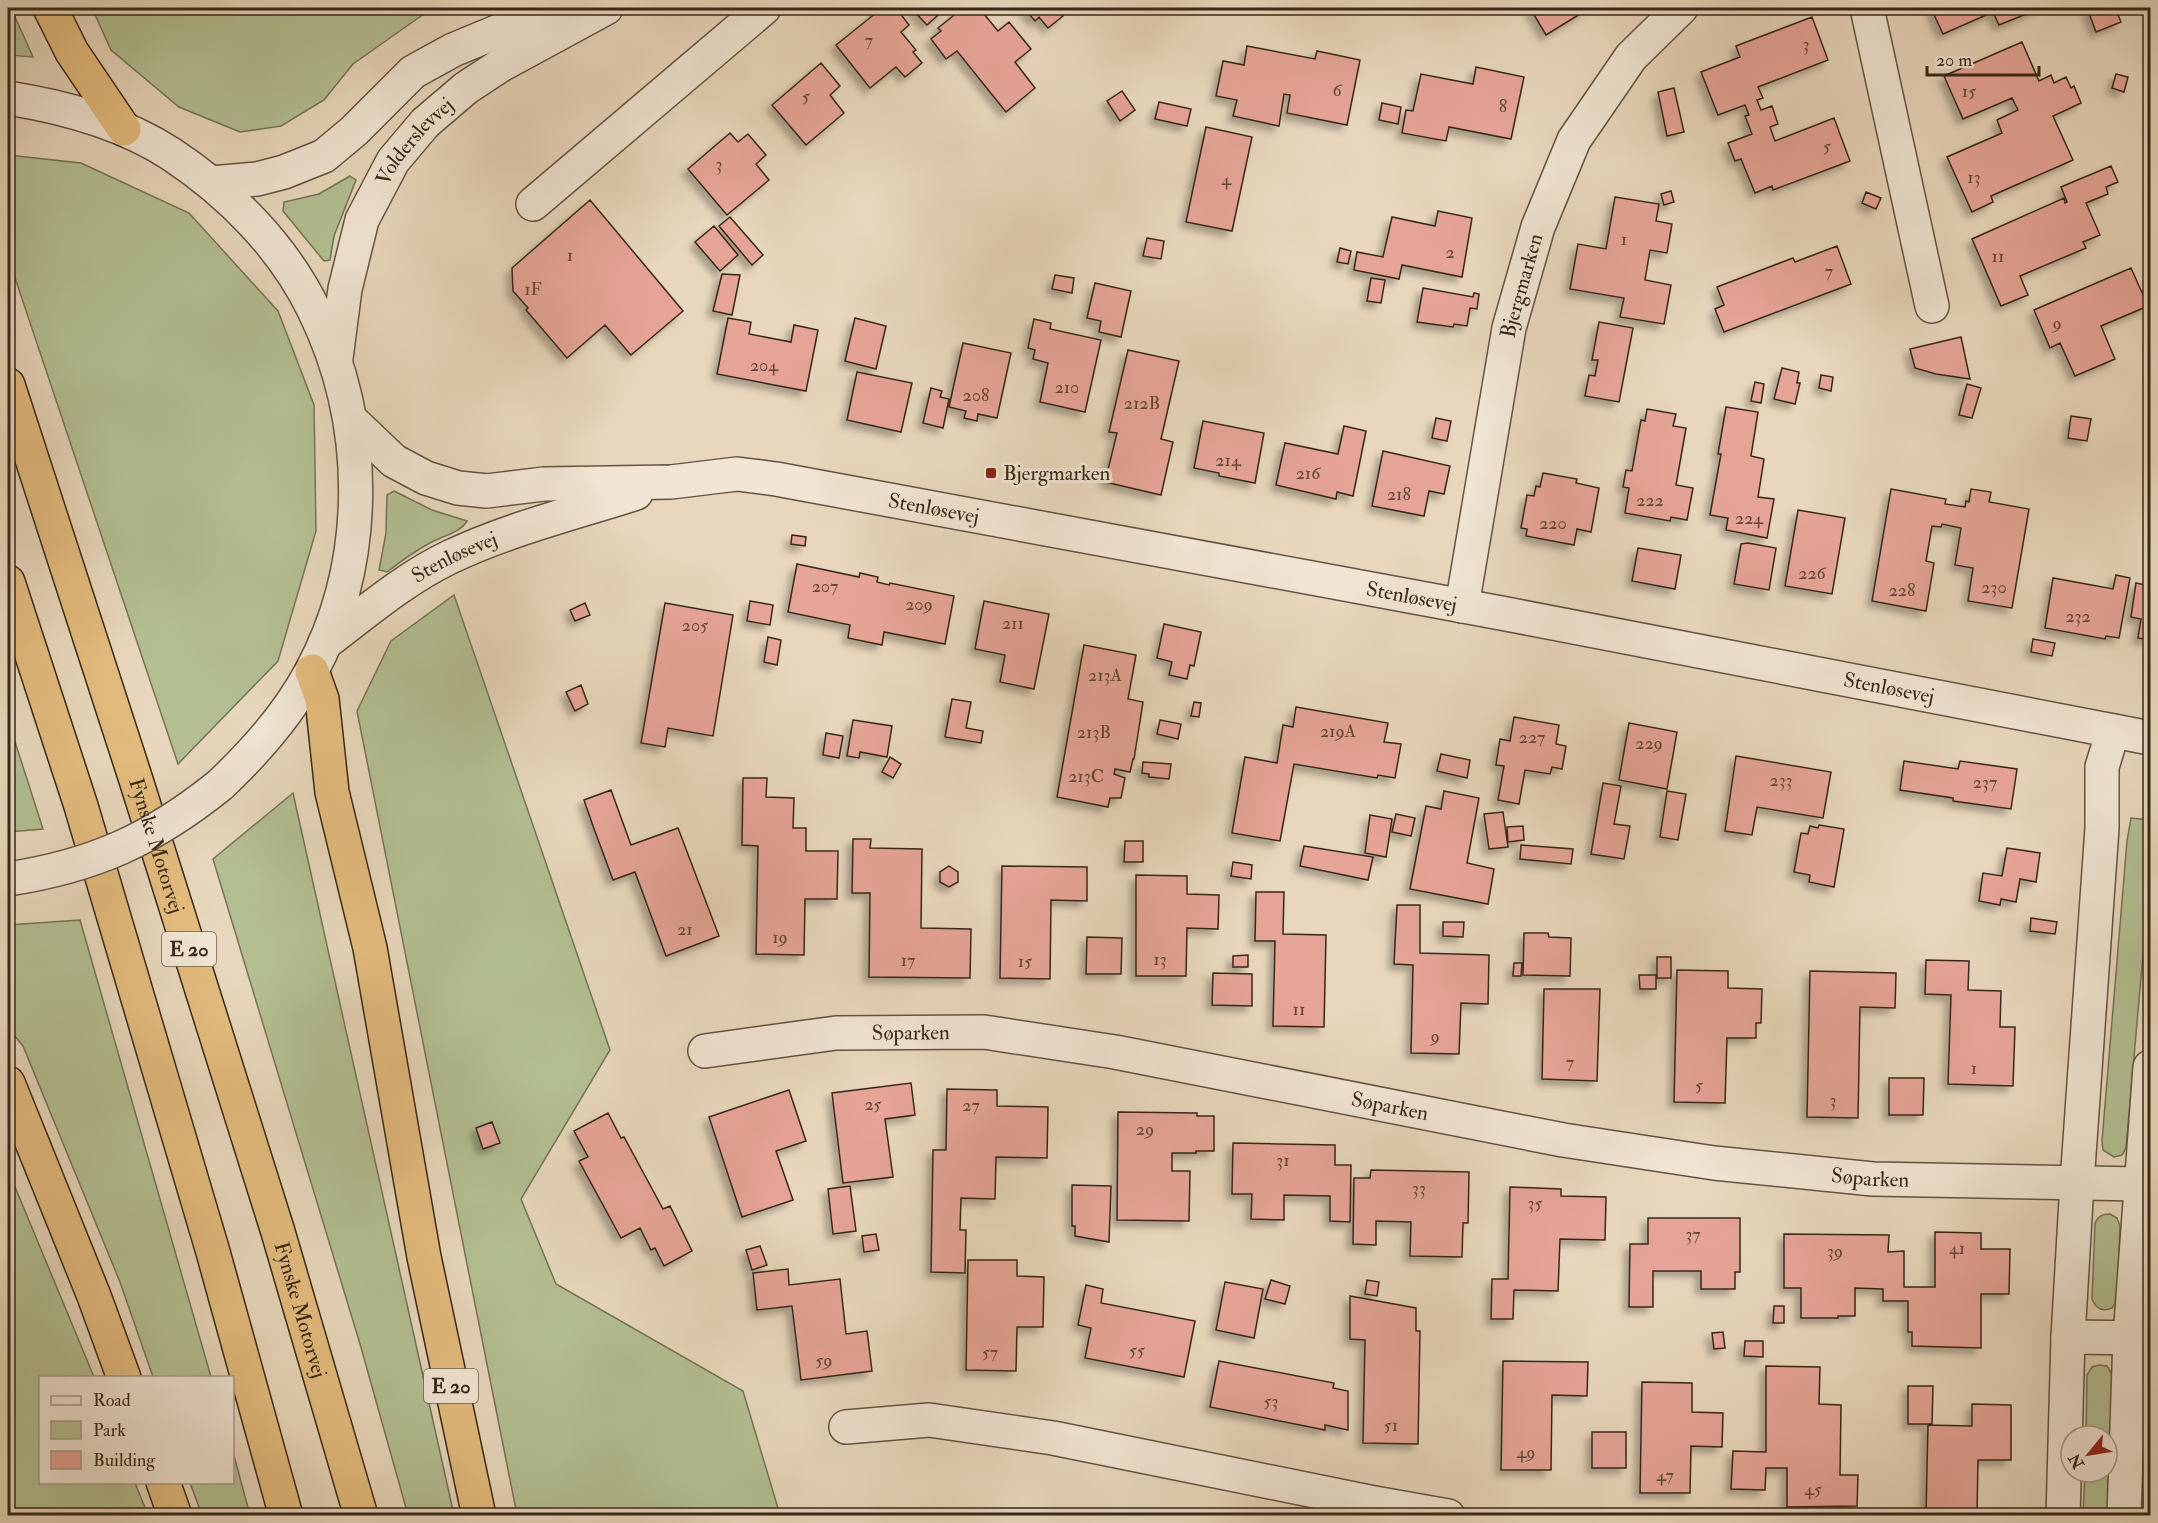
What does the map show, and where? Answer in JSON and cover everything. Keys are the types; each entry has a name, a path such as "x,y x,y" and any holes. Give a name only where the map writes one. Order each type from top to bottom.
{"highway":[{"path":"50,8 72,52 124,129"},
{"name":"Fynske Motorvej","path":"8,385 278,1232 361,1515"},
{"path":"8,582 85,817 216,1263 286,1515"},
{"name":"E 20","path":"318,657 332,792 370,948 424,1257 478,1515"},
{"path":"8,1083 94,1296 124,1376"},
{"path":"164,1484 175,1515"}],"street":[{"path":"211,183 266,177 324,156 354,131 412,72 453,50 506,27 569,8"},
{"name":"Volderslevvej","path":"335,360 345,289 362,220 393,161 425,123 466,88 606,8"},
{"path":"533,204 764,8"},
{"name":"Bjergmarken","path":"1462,606 1509,328 1538,227 1574,140 1631,57 1681,8"},
{"path":"1867,8 1932,306"},
{"path":"8,98 46,104 124,129 169,153 211,183 251,220 285,262 314,309 335,360 351,420 357,477 354,534 344,590 318,657 280,721 256,751 220,785 163,827 118,850 80,864 41,874 8,879"},
{"name":"Stenløsevej","path":"351,420 394,461 426,478 458,488 487,491 544,484 671,482 737,474 776,479 1462,606 2151,738"},
{"name":"Stenløsevej","path":"318,657 408,581 449,558 503,535 671,482"},
{"path":"2063,1515 2068,1337 2102,828 2102,767 2113,730"},
{"name":"Søparken","path":"705,1051 836,1033 984,1032 1115,1052 1563,1140 1714,1163 1874,1179 2140,1184"},
{"path":"2124,1515 2140,1337 2140,1184 2151,1067"},
{"path":"2068,1337 2140,1337"},
{"path":"846,1427 929,1420 974,1426 1053,1438 1370,1502 1448,1515"}],"green space":[{"path":"8,8 11,8 33,57 8,55"},
{"path":"92,8 431,9 353,64 324,100 281,126 240,132 179,107 111,50"},
{"path":"8,155 81,163 189,213 278,311 314,405 316,531 278,661 178,764 8,257"},
{"path":"350,176 356,180 334,236 330,260 324,261 283,211 284,202 319,194"},
{"path":"394,491 432,510 467,521 460,529 419,549 387,572 379,570 386,533 387,495"},
{"path":"454,595 610,1050 521,1199 556,1284 743,1391 780,1515 517,1515 357,711 391,641"},
{"path":"8,720 43,829 8,832"},
{"path":"293,793 454,1515 408,1515 360,1344 213,859"},
{"path":"2131,818 2150,820 2150,875 2126,1148 2122,1155 2114,1157 2103,1150 2102,1141 2127,841"},
{"path":"80,920 211,1376 153,1376 120,1282 23,1046 8,1028 8,925"},
{"path":"8,1170 94,1376 39,1376 39,1484 135,1484 148,1515 8,1515"},
{"path":"2110,1214 2117,1218 2120,1226 2117,1301 2112,1308 2103,1310 2092,1299 2095,1224 2101,1216"},
{"path":"2107,1366 2113,1376 2112,1424 2086,1424 2087,1375 2092,1367"},
{"path":"234,1456 250,1515 202,1515 190,1484 234,1484"},
{"path":"2084,1484 2110,1484 2109,1515 2083,1516"}],"building":[{"path":"882,8 884,11 896,8 909,25 901,32 916,50 913,52 922,63 905,77 896,67 870,88 836,45"},
{"path":"911,8 946,8 927,25"},
{"path":"963,8 979,8 998,31 1009,22 1031,49 1015,62 1035,88 1006,112 957,51 946,59 931,39 941,31 938,28"},
{"path":"1024,8 1055,8 1063,16 1048,28 1039,17 1035,21"},
{"path":"1530,8 1585,8 1585,11 1546,35"},
{"path":"1931,8 2041,8 1999,25 1993,12 1943,34"},
{"path":"2087,8 2115,8 2121,22 2096,32"},
{"path":"1812,17 1828,60 1758,87 1763,98 1757,100 1761,110 1772,106 1778,124 1770,127 1775,141 1834,118 1850,161 1773,190 1772,186 1755,193 1741,159 1735,161 1728,143 1752,134 1745,116 1749,115 1745,105 1718,115 1701,72 1740,57 1736,46"},
{"path":"2022,42 2039,81 2051,75 2054,83 2066,77 2071,88 2074,86 2081,103 2053,116 2073,160 1991,196 1993,202 1972,212 1947,157 2002,133 1997,120 2018,110 2012,98 1963,119 1944,76"},
{"path":"1247,46 1315,59 1317,51 1360,60 1347,125 1287,113 1290,95 1284,94 1279,126 1233,116 1237,100 1216,96 1223,61 1244,65"},
{"path":"821,63 840,86 830,95 844,113 806,145 772,105"},
{"path":"1476,67 1524,77 1511,139 1449,127 1446,141 1402,133 1406,110 1413,111 1421,74 1473,84"},
{"path":"2116,74 2128,77 2124,92 2112,88"},
{"path":"1674,88 1684,132 1667,136 1658,92"},
{"path":"1122,91 1135,110 1120,121 1107,101"},
{"path":"1159,102 1191,109 1187,126 1155,119"},
{"path":"1382,103 1401,107 1398,124 1379,120"},
{"path":"1206,127 1252,137 1232,231 1186,222"},
{"path":"730,133 738,142 748,134 766,155 756,164 769,180 727,215 688,169"},
{"path":"2111,166 2118,182 2106,187 2108,194 2086,203 2100,235 2083,242 2086,248 2020,276 2028,295 2001,306 1972,239 2064,198 2065,203 2067,202 2061,187"},
{"path":"1671,191 1674,202 1664,205 1661,194"},
{"path":"1866,192 1881,198 1876,209 1862,203"},
{"path":"1615,197 1659,204 1656,221 1672,224 1667,253 1650,250 1645,280 1671,285 1664,324 1620,317 1624,298 1570,289 1578,244 1606,249"},
{"path":"590,200 683,311 631,355 605,325 567,358 526,310 528,308 513,291 512,268"},
{"path":"1438,211 1472,218 1462,277 1402,265 1399,279 1354,270 1357,252 1383,257 1392,217 1435,226"},
{"path":"730,217 763,255 752,265 719,226"},
{"path":"714,226 738,255 720,271 695,242"},
{"path":"1147,238 1164,241 1161,259 1143,256"},
{"path":"1837,246 1851,284 1724,332 1715,309 1724,305 1717,287 1793,258 1795,262"},
{"path":"1340,248 1351,251 1348,264 1337,262"},
{"path":"2131,268 2148,306 2101,326 2115,359 2075,376 2060,343 2050,348 2034,310"},
{"path":"722,274 740,275 732,315 713,311"},
{"path":"1055,275 1074,278 1072,293 1052,289"},
{"path":"1371,278 1385,280 1381,303 1367,301"},
{"path":"1095,283 1131,291 1121,337 1099,332 1101,321 1087,318"},
{"path":"1423,288 1473,297 1474,293 1479,294 1477,309 1470,308 1467,326 1454,324 1453,327 1417,322"},
{"path":"728,318 751,322 749,334 791,342 794,325 818,330 806,391 717,374"},
{"path":"855,318 886,326 876,369 845,361"},
{"path":"1034,319 1051,323 1050,329 1101,340 1085,412 1040,402 1048,363 1033,359 1035,350 1028,348"},
{"path":"1599,322 1633,328 1619,402 1585,396 1589,375 1595,376 1598,360 1592,360"},
{"path":"1961,337 1970,379 1915,368 1910,349"},
{"path":"963,343 1011,353 997,418 978,414 977,421 964,418 966,411 949,407"},
{"path":"1128,350 1179,361 1161,439 1173,442 1161,495 1105,482 1117,433 1109,432"},
{"path":"1782,368 1799,372 1797,383 1800,383 1795,404 1774,399"},
{"path":"857,372 912,383 901,432 847,420"},
{"path":"1821,375 1833,377 1831,391 1819,388"},
{"path":"1755,382 1764,384 1761,403 1751,401"},
{"path":"1967,384 1981,388 1972,418 1959,415"},
{"path":"931,388 942,391 940,397 949,399 943,428 923,423"},
{"path":"1726,407 1758,412 1751,456 1764,459 1758,497 1774,499 1767,538 1726,530 1728,518 1710,515 1721,454 1718,454"},
{"path":"1647,409 1676,414 1673,426 1686,428 1676,485 1693,488 1687,520 1671,517 1670,521 1625,513 1629,488 1623,487 1626,470 1632,471 1641,420 1645,421"},
{"path":"2071,416 2091,419 2087,441 2068,438"},
{"path":"1436,418 1451,421 1447,441 1432,438"},
{"path":"1203,421 1264,433 1255,483 1194,468"},
{"path":"1344,426 1366,431 1353,496 1337,492 1336,499 1276,485 1285,443 1338,454"},
{"path":"1383,451 1450,466 1444,494 1429,491 1424,516 1372,506"},
{"path":"1543,473 1577,479 1576,483 1599,488 1591,532 1577,529 1574,545 1526,536 1527,529 1521,528 1527,495 1534,496 1536,486 1540,487"},
{"path":"1891,489 1946,499 1945,504 1965,507 1966,501 1969,502 1971,489 1991,492 1989,502 2029,509 2012,608 1968,601 1973,568 1955,565 1961,528 1942,524 1941,527 1932,526 1926,561 1934,563 1926,611 1872,601"},
{"path":"1798,510 1845,518 1832,594 1785,586"},
{"path":"792,535 806,537 805,546 791,544"},
{"path":"1741,544 1776,548 1769,590 1734,584"},
{"path":"1638,548 1681,555 1675,589 1632,581"},
{"path":"797,564 859,577 860,573 878,577 877,582 889,585 890,583 954,596 945,644 884,632 882,645 848,638 850,625 788,612"},
{"path":"2116,575 2130,578 2119,638 2106,636 2105,639 2045,628 2053,578 2113,589"},
{"path":"2136,583 2150,586 2150,640 2138,638 2141,619 2131,617"},
{"path":"750,601 773,605 770,625 747,621"},
{"path":"984,601 1049,614 1034,689 1000,682 1005,655 975,649"},
{"path":"585,603 590,615 575,621 570,610"},
{"path":"665,603 733,615 713,736 668,728 665,747 641,743"},
{"path":"1164,624 1201,632 1194,666 1190,665 1187,679 1169,675 1172,662 1157,658"},
{"path":"768,637 781,640 777,665 764,662"},
{"path":"2033,639 2055,643 2052,656 2031,652"},
{"path":"1084,645 1136,655 1128,699 1143,702 1130,772 1115,769 1114,774 1125,778 1121,798 1110,798 1108,807 1057,797"},
{"path":"581,685 588,704 575,711 566,692"},
{"path":"952,699 971,702 966,728 983,731 981,743 945,737"},
{"path":"1194,702 1201,703 1199,717 1191,716"},
{"path":"1296,707 1388,723 1384,742 1401,744 1395,778 1378,775 1377,778 1294,764 1280,841 1232,833 1245,757 1277,763 1283,725 1293,727"},
{"path":"1514,717 1559,725 1556,744 1566,746 1562,769 1552,767 1550,774 1525,770 1519,804 1498,800 1504,766 1496,765 1500,739 1510,741"},
{"path":"853,720 892,726 887,757 860,752 859,758 847,756"},
{"path":"1160,720 1181,724 1178,739 1157,734"},
{"path":"1629,723 1677,732 1667,789 1619,780"},
{"path":"826,733 843,736 839,758 823,755"},
{"path":"1441,754 1470,760 1467,778 1437,771"},
{"path":"1736,756 1831,772 1823,818 1757,807 1752,835 1725,831"},
{"path":"890,757 901,764 893,778 882,772"},
{"path":"1904,761 1958,769 1960,761 2017,769 2011,809 1953,801 1953,798 1900,790"},
{"path":"1143,762 1171,764 1169,779 1149,777 1149,774 1142,773"},
{"path":"743,778 767,778 766,797 794,798 793,828 806,828 806,851 838,851 837,899 805,899 804,955 756,954 758,846 742,845"},
{"path":"1603,783 1621,786 1614,824 1630,826 1624,859 1591,854"},
{"path":"611,790 631,845 678,828 719,936 666,956 635,872 613,880 584,800"},
{"path":"1444,791 1479,798 1467,863 1494,869 1488,904 1410,889 1426,806 1441,809"},
{"path":"1667,791 1686,794 1678,840 1660,837"},
{"path":"1503,812 1508,847 1489,849 1484,814"},
{"path":"1396,814 1415,818 1411,836 1392,832"},
{"path":"1370,815 1392,819 1386,857 1365,853"},
{"path":"1819,825 1844,829 1834,887 1809,882 1810,875 1794,872 1801,833 1808,834 1810,826 1818,828"},
{"path":"1523,826 1524,840 1508,842 1507,827"},
{"path":"853,839 871,839 870,848 922,849 921,928 971,929 970,978 869,977 870,893 852,893"},
{"path":"1125,841 1143,841 1143,862 1124,862"},
{"path":"1521,845 1573,849 1571,864 1520,859"},
{"path":"1304,846 1373,857 1368,880 1300,866"},
{"path":"2007,848 2040,853 2036,882 2020,879 2016,902 2001,899 2000,905 1979,901 1983,873 2002,876"},
{"path":"1233,862 1252,865 1251,879 1231,876"},
{"path":"949,866 958,872 958,882 949,887 940,882 940,872"},
{"path":"1002,866 1087,867 1087,901 1051,900 1050,979 1000,978"},
{"path":"1136,875 1187,876 1187,894 1219,895 1218,929 1187,928 1186,976 1136,976"},
{"path":"1256,892 1284,892 1283,934 1326,935 1324,1027 1273,1026 1275,941 1255,941"},
{"path":"1397,905 1420,905 1420,953 1489,955 1488,1004 1461,1003 1459,1054 1411,1053 1413,965 1394,964"},
{"path":"2031,918 2057,922 2055,934 2030,931"},
{"path":"1443,922 1464,922 1463,937 1443,936"},
{"path":"1524,933 1548,933 1549,937 1571,938 1570,976 1523,975"},
{"path":"1087,937 1122,938 1121,974 1086,974"},
{"path":"1248,955 1248,967 1233,967 1233,956"},
{"path":"1657,957 1671,957 1671,978 1657,978"},
{"path":"1926,960 1969,961 1968,990 2001,991 2000,1027 2015,1027 2013,1086 1948,1084 1951,995 1925,994"},
{"path":"1514,963 1522,963 1521,976 1513,976"},
{"path":"1677,970 1728,971 1728,988 1762,989 1761,1023 1756,1023 1756,1038 1727,1038 1725,1103 1674,1102"},
{"path":"1810,971 1896,973 1895,1008 1860,1007 1858,1118 1807,1117"},
{"path":"1213,973 1252,974 1252,1006 1212,1005"},
{"path":"1639,975 1656,975 1656,989 1640,989"},
{"path":"1544,989 1600,989 1597,1081 1542,1079"},
{"path":"1889,1078 1924,1078 1923,1115 1889,1115"},
{"path":"911,1083 915,1115 885,1119 893,1177 843,1183 832,1093"},
{"path":"947,1089 997,1090 997,1106 1048,1107 1047,1158 996,1157 995,1199 961,1198 960,1230 966,1230 965,1273 931,1272 933,1150 946,1150"},
{"path":"789,1090 806,1141 776,1151 793,1200 742,1217 709,1117"},
{"path":"1118,1112 1197,1113 1197,1116 1214,1116 1214,1151 1172,1153 1172,1171 1190,1171 1189,1221 1117,1220"},
{"path":"608,1113 621,1138 624,1137 663,1209 670,1206 692,1251 664,1266 655,1248 651,1250 640,1228 621,1238 579,1161 588,1157 574,1131"},
{"path":"492,1122 500,1143 483,1149 476,1128"},
{"path":"1233,1143 1335,1145 1335,1165 1351,1165 1350,1222 1330,1221 1330,1196 1284,1195 1284,1220 1251,1219 1252,1194 1232,1194"},
{"path":"1371,1170 1469,1172 1468,1223 1463,1223 1462,1257 1410,1256 1411,1222 1376,1221 1376,1245 1353,1244 1354,1178 1370,1178"},
{"path":"1072,1185 1111,1186 1109,1242 1075,1236 1075,1226 1072,1226"},
{"path":"850,1186 856,1231 833,1234 828,1189"},
{"path":"1510,1187 1561,1189 1561,1196 1606,1197 1605,1240 1560,1239 1558,1291 1514,1290 1513,1319 1491,1319 1492,1279 1508,1279"},
{"path":"1648,1218 1740,1218 1740,1272 1735,1272 1735,1289 1701,1289 1701,1271 1653,1271 1653,1307 1629,1307 1630,1244 1648,1244"},
{"path":"1935,1232 1981,1233 1981,1249 2010,1249 2009,1294 1981,1294 1981,1348 1912,1346 1912,1332 1908,1332 1908,1301 1883,1301 1883,1289 1855,1288 1855,1316 1801,1318 1801,1288 1784,1288 1784,1234 1889,1235 1888,1252 1904,1251 1904,1287 1935,1287"},
{"path":"876,1234 879,1250 864,1252 862,1236"},
{"path":"760,1246 767,1265 752,1270 746,1250"},
{"path":"968,1260 1017,1260 1017,1276 1044,1277 1043,1327 1017,1327 1016,1371 966,1370"},
{"path":"788,1269 789,1285 840,1279 846,1334 867,1331 872,1371 801,1380 792,1306 757,1310 753,1273"},
{"path":"1271,1280 1290,1286 1285,1304 1265,1299"},
{"path":"1367,1280 1379,1282 1377,1296 1365,1294"},
{"path":"1225,1282 1263,1289 1254,1338 1216,1330"},
{"path":"1086,1285 1103,1289 1101,1303 1195,1321 1184,1377 1085,1358 1091,1328 1078,1325"},
{"path":"1350,1296 1416,1308 1416,1331 1420,1331 1418,1444 1363,1443 1365,1340 1350,1339"},
{"path":"1774,1306 1784,1306 1784,1323 1773,1323"},
{"path":"1723,1332 1725,1348 1714,1349 1712,1333"},
{"path":"1745,1341 1763,1341 1763,1357 1744,1356"},
{"path":"1219,1361 1334,1383 1333,1388 1348,1391 1348,1430 1325,1425 1325,1430 1210,1407"},
{"path":"1503,1361 1588,1362 1587,1396 1552,1395 1551,1470 1501,1470"},
{"path":"1766,1366 1820,1367 1819,1404 1841,1405 1840,1475 1858,1475 1857,1506 1787,1507 1787,1468 1766,1468 1765,1490 1731,1489 1733,1451 1766,1452"},
{"path":"1642,1382 1692,1383 1692,1412 1723,1413 1722,1447 1691,1446 1690,1493 1640,1493"},
{"path":"1908,1386 1933,1386 1932,1424 1908,1424"},
{"path":"1972,1404 2011,1405 2011,1460 1978,1460 1977,1514 1926,1513 1928,1425 1972,1426"},
{"path":"1592,1432 1626,1432 1626,1468 1592,1468"},
{"path":"994,1509 995,1516 935,1516"}],"place":[{"name":"Bjergmarken","path":"991,473"}]}
